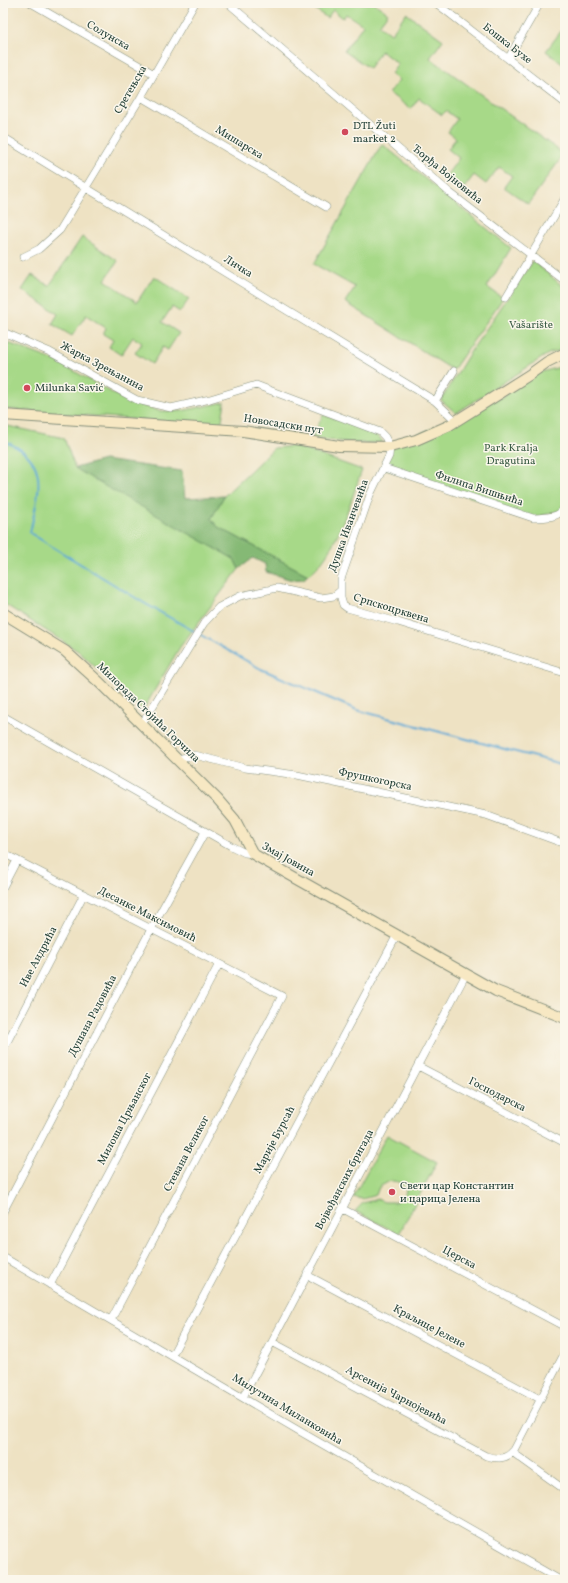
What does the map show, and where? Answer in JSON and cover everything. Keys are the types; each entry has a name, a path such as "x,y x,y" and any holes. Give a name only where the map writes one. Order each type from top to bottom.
{"street":[{"name":"Солунска","path":"32,3 154,74"},
{"name":"Сретењска","path":"23,257 39,249 60,230 141,97 195,3"},
{"name":"Ђорђа Војновића","path":"228,3 449,192 565,282"},
{"name":"Бошка Бухе","path":"436,3 565,103"},
{"path":"508,58 540,3"},
{"name":"Мишарска","path":"141,97 326,207"},
{"name":"Личка","path":"3,137 435,401 456,421"},
{"path":"506,297 565,198"},
{"name":"Жарка Зрењанина","path":"3,332 50,352 137,400 171,408 210,399 256,385 376,430 385,437 390,447"},
{"name":"Новосадски пут","path":"3,415 243,431 340,446 390,447 416,440 456,421 539,369 547,362 565,354"},
{"name":"Новосадски пут","path":"539,369 565,360"},
{"path":"435,401 454,371"},
{"name":"Душка Иванчевића","path":"340,591 341,579 353,541 370,495 389,456 390,447"},
{"name":"Филипа Вишњића","path":"384,468 533,518 552,517 558,514 565,507"},
{"name":"Српскоцрквена","path":"142,724 204,623 219,607 240,596 277,588 326,598 340,591 343,605 347,608 398,622 565,674"},
{"name":"Милорада Стојића Горчила","path":"3,613 64,651 83,667 178,759 233,816 253,854"},
{"name":"Змај Јовина","path":"3,716 205,832 245,853 253,854 466,974 508,996 565,1018"},
{"name":"Фрушкогорска","path":"178,759 195,755 245,768 297,775 486,815 565,844"},
{"name":"Душана Радовића","path":"3,1212 151,929 205,832"},
{"name":"Десанке Максимовић","path":"3,853 282,996"},
{"path":"3,887 18,860"},
{"name":"Иве Андрића","path":"3,1050 84,894"},
{"name":"Марије Бурсаћ","path":"172,1355 397,935"},
{"name":"Милоша Црњанског","path":"50,1285 219,964"},
{"name":"Војвођанских бригада","path":"243,1397 466,974"},
{"name":"Стевана Великог","path":"111,1320 282,996"},
{"name":"Господарска","path":"418,1066 565,1142"},
{"name":"Церска","path":"343,1209 565,1327"},
{"name":"Милутина Миланковића","path":"3,1257 172,1355 300,1432 560,1580"},
{"name":"Краљице Јелене","path":"307,1275 540,1399"},
{"name":"Арсенија Чарнојевића","path":"272,1342 486,1456 500,1459 513,1451"},
{"path":"565,1352 513,1451 565,1490"}],"green space":[{"path":"307,3 374,3 388,13 379,25 391,34 406,13 443,40 430,58 564,154 528,204 504,187 512,176 499,167 486,184 474,175 464,188 446,176 459,158 448,149 456,138 448,132 457,119 446,111 442,115 419,98 411,109 389,93 399,80 391,74 398,64 381,51 369,68 344,51 363,25 346,14 343,18 333,10 327,18"},
{"path":"565,26 565,66 546,51"},
{"path":"382,144 511,248 487,287 503,298 453,370 345,302 355,287 314,264"},
{"path":"82,237 118,261 105,280 137,302 154,276 189,299 180,312 172,307 162,322 179,333 168,350 163,347 152,364 135,353 142,343 133,337 121,355 109,347 113,340 103,334 106,328 86,315 72,336 52,324 58,314 22,290 32,275 49,286"},
{"name":"Vašarište","path":"533,261 565,288 565,349 548,354 456,413 441,400 469,354"},
{"path":"3,341 58,362 123,399 159,411 181,411 225,402 221,426 3,409"},
{"name":"Park Kralja Dragutina","path":"565,366 565,507 563,510 533,518 384,468 390,447 502,397 541,372"},
{"path":"323,415 366,429 373,433 383,443 354,443 312,438"},
{"path":"3,425 64,438 75,468 234,559 239,569 180,647 143,710 78,651 3,603"},
{"path":"295,446 362,470 347,512 334,542 318,567 308,575 218,527 211,519 224,496 274,448"},
{"path":"104,460 182,471 185,498 224,496 211,519 218,527 308,575 304,579 292,580 266,572 265,564 253,558 239,569 234,559 75,468"},
{"path":"387,1135 437,1162 399,1234 355,1211 363,1203 377,1199 384,1202 396,1202 405,1194 406,1190 402,1184 390,1181 379,1187 376,1195 362,1199 353,1197"}],"waterway":[{"path":"3,441 19,448 29,457 36,467 38,491 30,533 144,603 261,669 357,710 565,765"}],"place":[{"name":"DTL Žuti market 2","path":"345,132"},
{"name":"Milunka Savić","path":"27,388"},
{"name":"Свети цар Константин и царица Јелена","path":"392,1192"}]}
